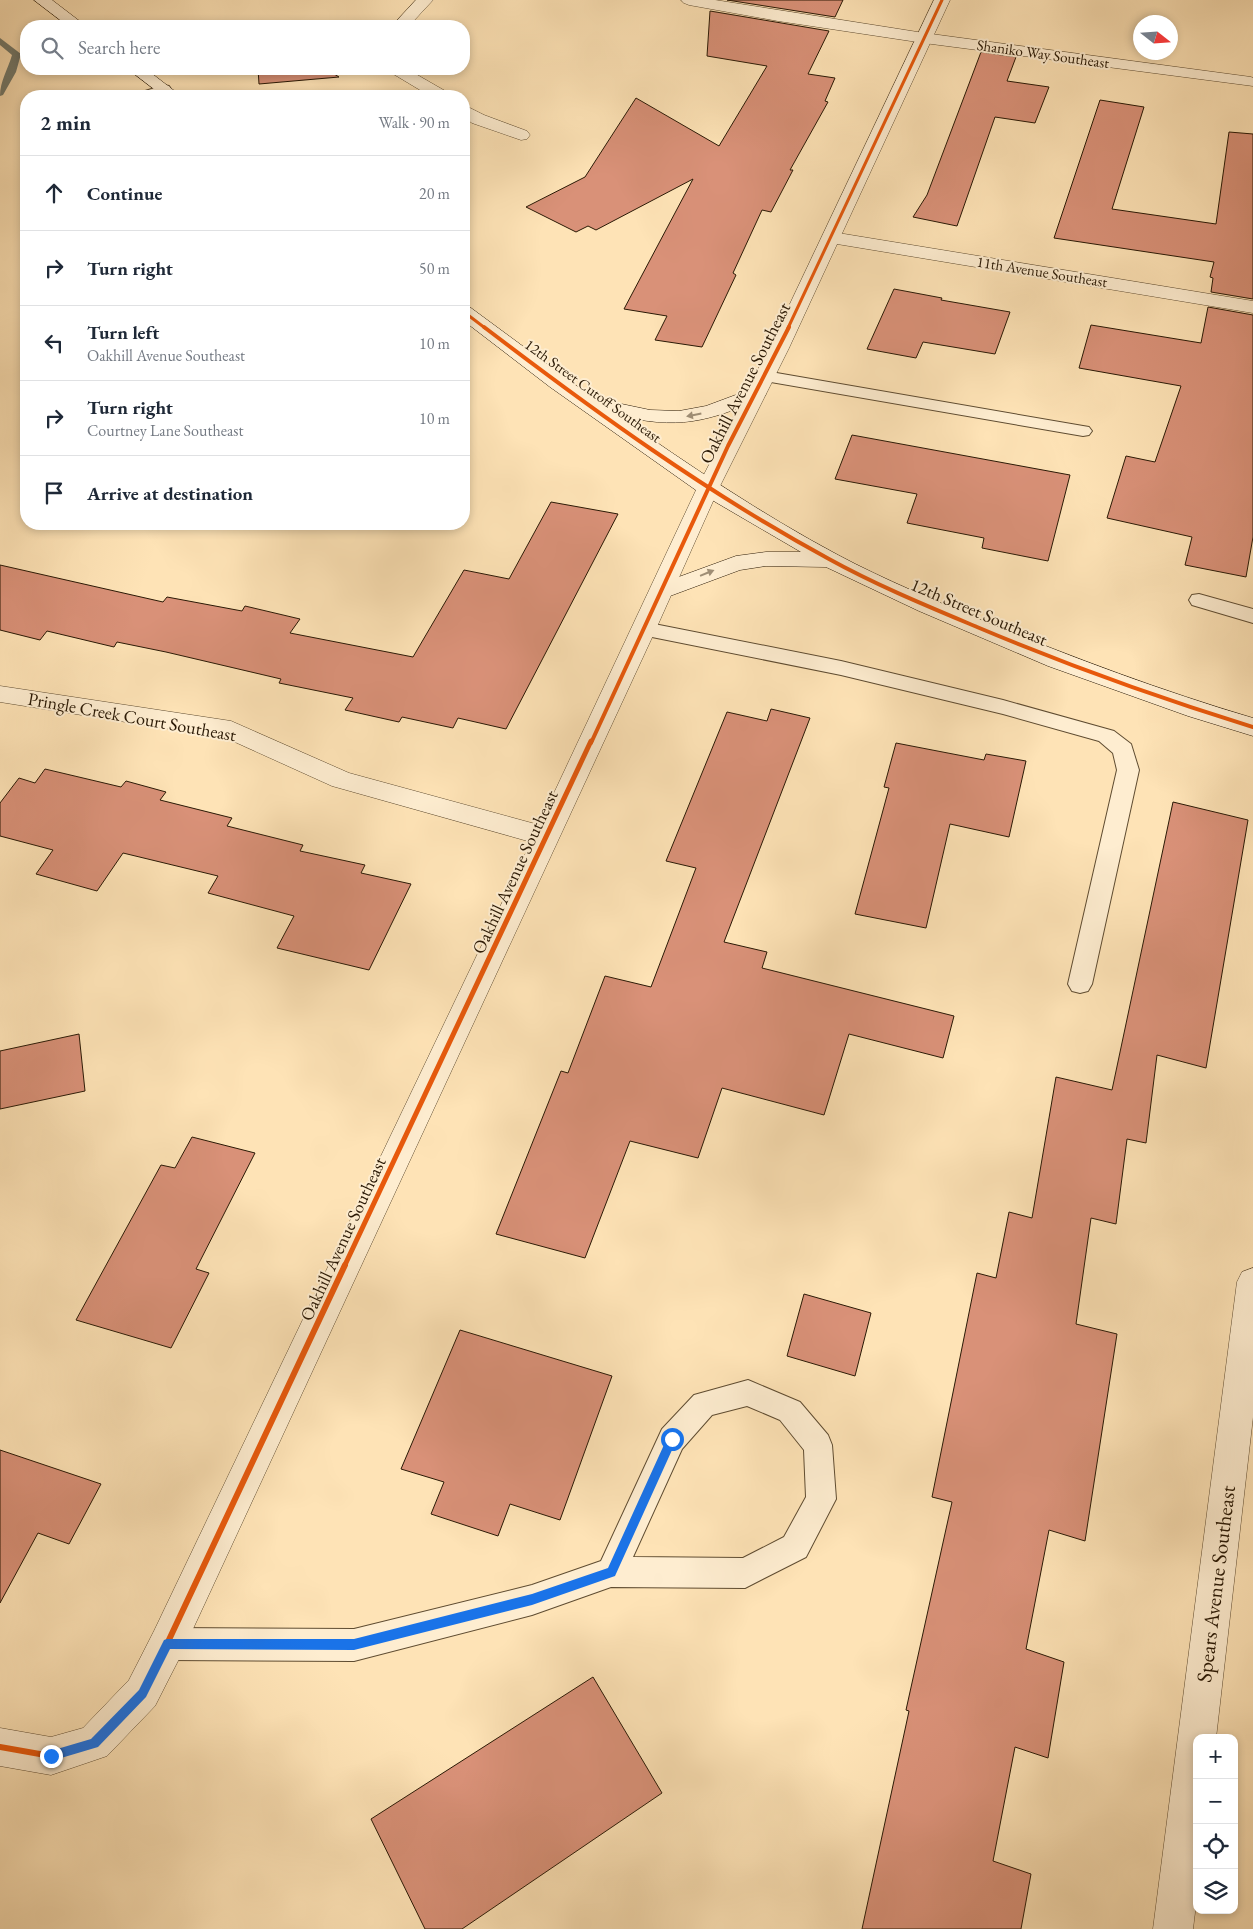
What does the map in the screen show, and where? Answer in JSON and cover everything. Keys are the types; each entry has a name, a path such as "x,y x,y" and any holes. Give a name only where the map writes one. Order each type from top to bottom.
{"street":[{"path":"42,0 70,20"},
{"path":"406,20 425,0"},
{"name":"Shaniko Way Southeast","path":"689,0 778,16 924,38 1251,82"},
{"name":"Oakhill Avenue Southeast","path":"0,1747 51,1756 94,1744 142,1693 167,1644 547,837 708,488 832,238 942,0"},
{"path":"144,75 164,90"},
{"path":"406,75 431,90"},
{"path":"470,114 478,119 521,135"},
{"name":"11th Avenue Southeast","path":"832,238 1253,307"},
{"name":"12th Street Cutoff Southeast","path":"470,320 708,488"},
{"path":"585,402 665,418 694,416 760,385"},
{"name":"12th Street Southeast","path":"708,488 830,560 936,610 1056,660 1197,710 1253,727"},
{"path":"662,591 736,563 766,559 830,560"},
{"name":"Pringle Creek Court Southeast","path":"0,694 231,730 341,780 547,837"},
{"name":"Spears Avenue Southeast","path":"1198,1734 1253,1282"},
{"name":"Spears Avenue Southeast","path":"1173,1929 1193,1771"}],"lane":[{"path":"760,385 1083,430"},
{"path":"1199,600 1253,616"},
{"path":"644,629 841,668 1003,708 1106,736 1123,749 1128,770 1080,984"},
{"path":"167,1644 354,1645 532,1600 611,1572 745,1573 795,1548 821,1499 818,1445 790,1411 748,1393 704,1404 672,1439 611,1572"}],"building":[{"path":"727,0 843,0 835,17"},
{"path":"710,11 829,31 808,74 835,78 825,101 828,102 790,170 793,170 771,212 762,210 733,273 736,275 702,347 655,340 667,316 624,309 693,179 596,230 588,226 576,232 526,207 585,177 636,98 719,146 767,66 707,56"},
{"path":"981,52 1016,57 1007,81 1049,87 1035,123 995,117 957,226 913,217 927,195"},
{"path":"258,75 336,75 339,77 259,84"},
{"path":"1100,100 1144,107 1112,209 1216,224 1229,132 1253,134 1253,299 1211,292 1213,278 1210,277 1214,262 1054,238"},
{"path":"894,289 942,298 941,300 1010,312 995,354 923,342 916,358 867,349"},
{"path":"1208,307 1253,315 1253,537 1246,577 1185,565 1192,537 1107,518 1126,456 1155,462 1181,386 1079,368 1091,325 1201,343"},
{"path":"852,435 1070,475 1048,561 982,548 984,538 907,523 917,494 835,479"},
{"path":"551,502 618,514 506,729 458,718 453,728 402,717 399,722 345,710 353,698 279,683 281,679 166,652 117,642 114,647 47,631 40,640 0,630 0,565 163,602 167,597 242,611 245,606 300,619 290,633 413,657 464,570 509,579"},
{"path":"771,709 810,718 724,942 767,952 762,968 954,1016 943,1058 849,1034 824,1115 722,1088 698,1158 630,1141 585,1258 496,1234 561,1071 568,1073 605,976 651,987 696,868 666,861 727,712 767,721"},
{"path":"896,743 984,760 986,754 1026,761 1009,837 950,824 926,928 855,914 889,788 884,787"},
{"path":"45,769 121,787 126,781 166,792 160,800 232,818 227,826 303,845 300,851 365,865 361,873 411,884 369,970 277,948 294,916 208,893 218,876 123,853 97,891 36,874 53,850 0,836 0,803 19,778 35,783"},
{"path":"1173,802 1248,820 1206,1068 1157,1055 1146,1143 1127,1139 1116,1224 1091,1218 1076,1324 1117,1334 1085,1541 1049,1530 1026,1649 1064,1662 1048,1758 1015,1747 993,1861 1031,1874 1021,1929 862,1929 909,1711 906,1710 952,1502 932,1497 977,1273 996,1278 1009,1212 1032,1218 1056,1077 1112,1090"},
{"path":"79,1034 85,1091 0,1109 0,1051"},
{"path":"192,1137 255,1153 196,1269 209,1273 171,1348 76,1320 161,1165 175,1168"},
{"path":"804,1294 871,1313 855,1376 787,1356"},
{"path":"460,1330 612,1376 560,1520 510,1504 498,1536 431,1514 444,1482 401,1469"},
{"path":"0,1450 101,1484 69,1544 38,1533 0,1603"},
{"path":"593,1677 662,1793 462,1929 425,1929 371,1819"}],"waterway":[{"path":"0,41 17,54 12,72 0,93"}],"cycle path":[{"path":"0,1747 51,1756 94,1743 142,1693 167,1644 644,629 728,446 779,348 942,0"},
{"path":"470,317 557,383 708,488 830,560 927,606 1056,660 1197,710 1253,727"}],"route":[{"path":"51,1756 94,1744 142,1693 167,1644 354,1645 532,1600 611,1572 672,1439"}]}
